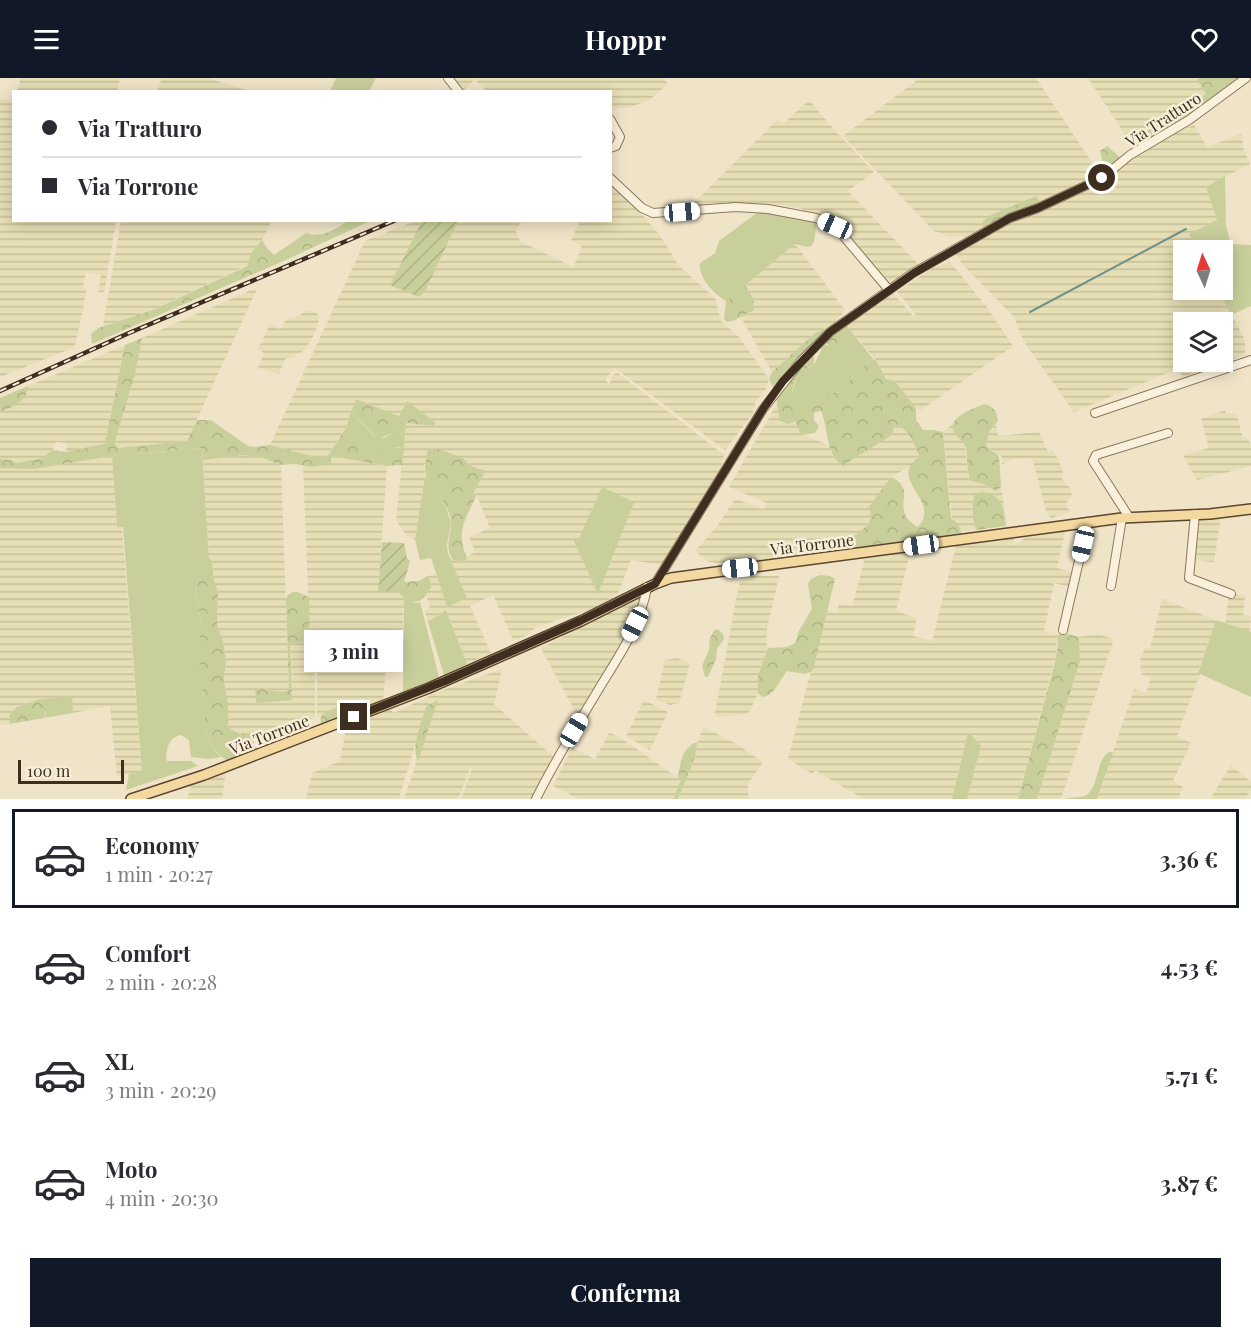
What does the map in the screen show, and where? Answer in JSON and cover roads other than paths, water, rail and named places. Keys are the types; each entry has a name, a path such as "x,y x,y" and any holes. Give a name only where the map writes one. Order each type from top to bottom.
{"main road":[{"name":"Via Torrone","path":"131,799 204,776 429,688 580,621 651,586 685,574 787,563 1089,522 1251,509"}],"street":[{"path":"448,78 457,90"},
{"name":"Via Tratturo","path":"536,799 619,656 644,608 651,586 763,409 783,381 830,332 914,273 1010,218 1038,208 1102,178 1130,156 1189,120 1246,78"},
{"path":"612,123 620,137 616,146 612,147"},
{"path":"612,180 642,208 653,213 736,207 768,209 816,218 835,226 889,290"},
{"path":"1095,413 1251,360"},
{"path":"1111,586 1125,518 1093,461 1096,455 1168,433"},
{"path":"1195,514 1189,578 1231,594"},
{"path":"1063,630 1089,522"}],"waterway":[{"path":"1030,312 1186,229"}],"railway":[{"path":"0,391 129,333 391,222"}]}
